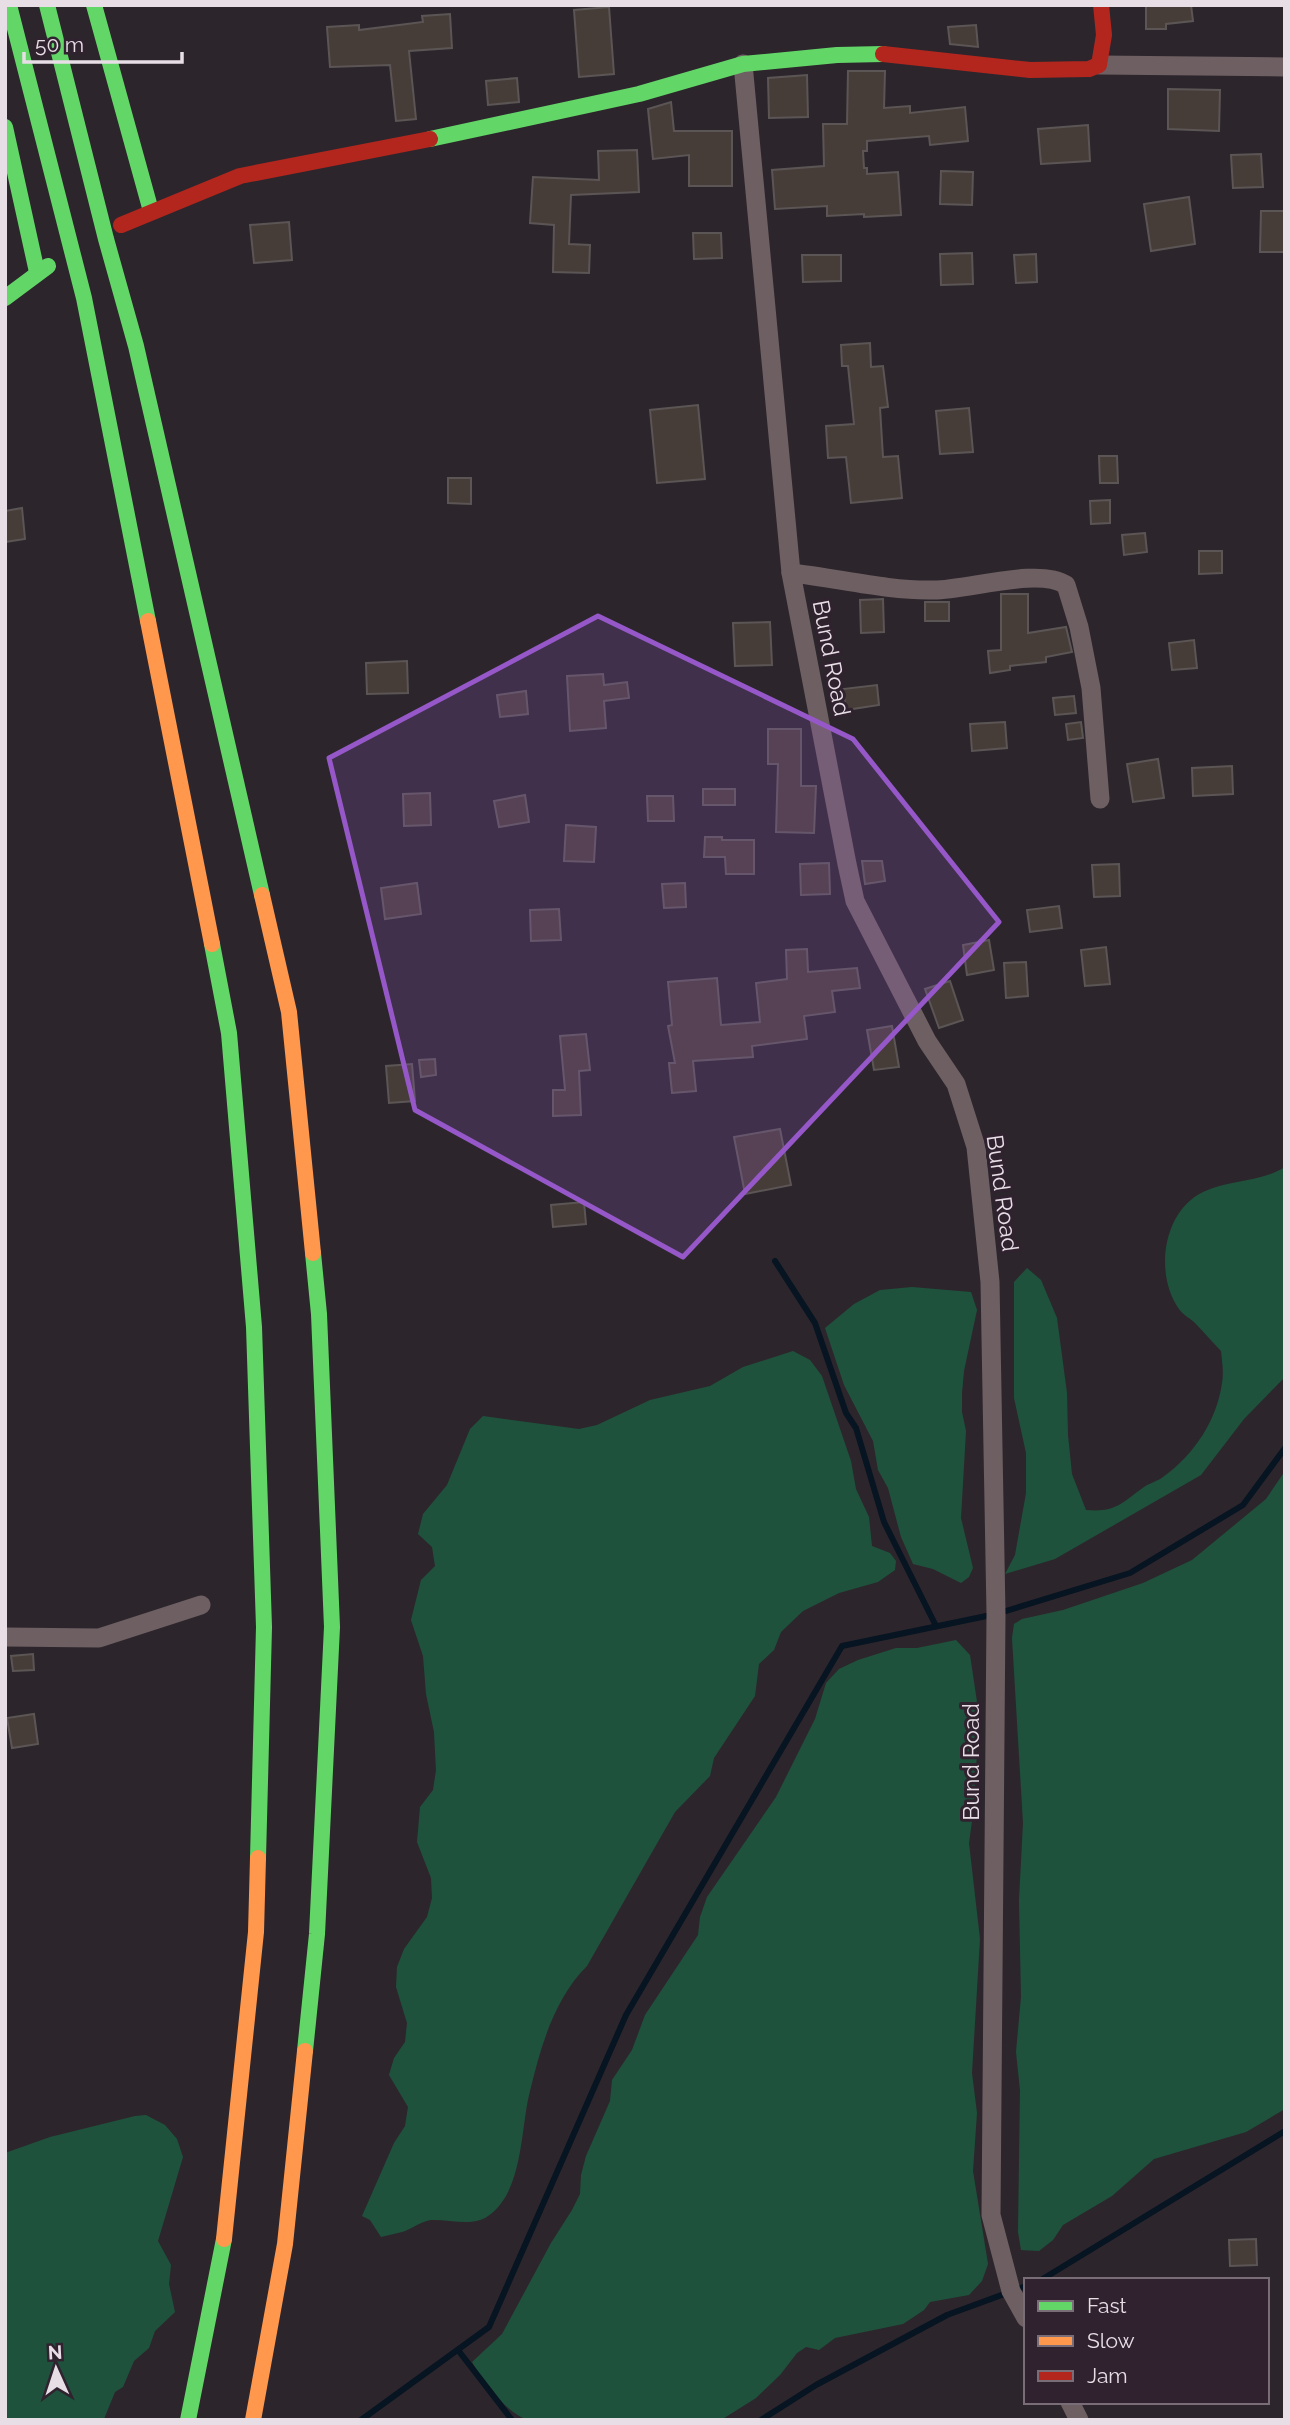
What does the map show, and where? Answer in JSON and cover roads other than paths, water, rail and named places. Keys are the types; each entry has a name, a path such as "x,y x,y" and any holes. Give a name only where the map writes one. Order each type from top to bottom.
{"main road":[{"path":"9,5 84,298 229,1033 254,1327 264,1627 256,1932 224,2238 188,2420"},
{"path":"47,5 136,346 289,1012 319,1314 332,1627 314,1961 285,2244 253,2420"},
{"path":"94,5 150,211"},
{"path":"121,225 240,176 639,94 743,64 837,54 888,54 1030,70 1089,69 1099,65 1104,43 1101,5"},
{"path":"5,127 42,269 5,298"}],"street":[{"name":"Bund Road","path":"743,64 791,573 855,901 927,1041 956,1084 976,1147 989,1282 996,1600 991,2215 1011,2291 1024,2314"},
{"path":"1099,65 1285,67"},
{"path":"791,573 933,590 1028,579 1051,579 1066,585 1079,627 1091,688 1100,799"},
{"path":"5,1637 99,1638 201,1605"},
{"path":"1071,2404 1079,2420"}],"waterway":[{"path":"775,1261 815,1323 846,1413 856,1428 884,1522 936,1626"},
{"path":"361,2420 489,2327 626,2015 842,1646 996,1614 1130,1573 1243,1505 1285,1448"},
{"path":"1044,2278 1285,2131"},
{"path":"761,2420 816,2385 947,2315 1024,2287"},
{"path":"458,2350 512,2420"}]}
